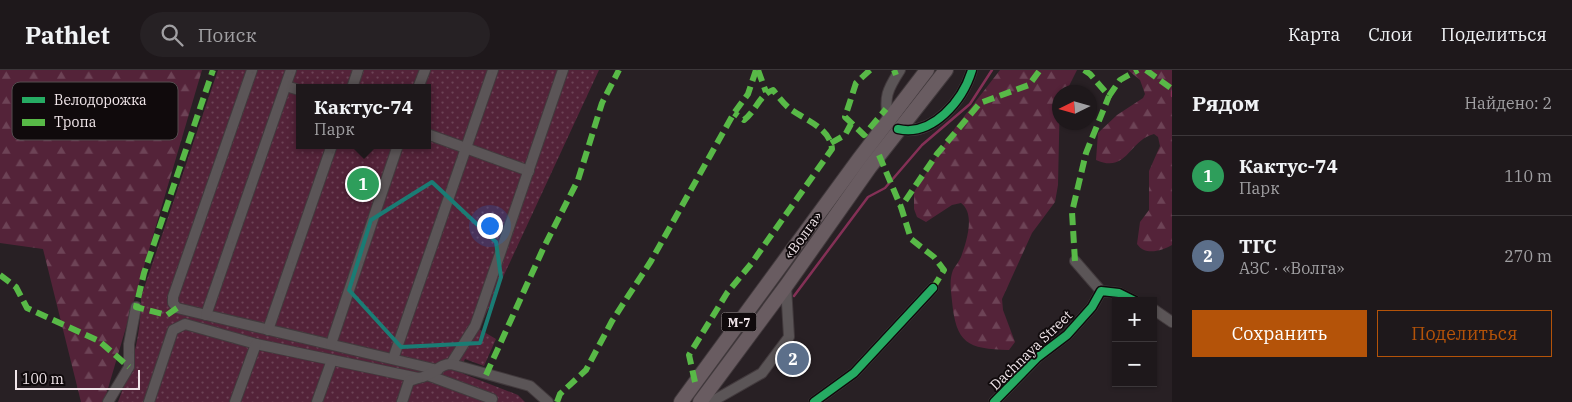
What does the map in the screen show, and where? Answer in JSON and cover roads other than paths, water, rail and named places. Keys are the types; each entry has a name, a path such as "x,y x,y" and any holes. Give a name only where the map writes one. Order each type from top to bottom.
{"highway":[{"name":"«Волга»","path":"700,402 786,286 893,125 927,70"},
{"name":"«Волга»","path":"680,402 893,125 943,75"}],"street":[{"path":"252,70 173,297 173,304 177,308 393,359 434,373 492,399 491,402"},
{"path":"206,315 291,70"},
{"path":"353,84 358,70"},
{"path":"419,84 424,70"},
{"path":"393,359 493,70"},
{"path":"451,364 480,315 563,70"},
{"path":"900,70 886,92 885,102 893,125 911,132 932,124 952,106 967,85 972,70"},
{"path":"286,86 296,89"},
{"path":"431,135 529,171"},
{"path":"268,330 331,149"},
{"path":"331,344 397,149"},
{"path":"1075,261 1101,291 1119,293 1127,297"},
{"path":"710,402 762,373 789,337 786,286"},
{"path":"814,402 854,373 933,288"},
{"name":"Dachnaya Street","path":"994,402 1038,357 1067,335 1092,307 1101,291"},
{"path":"108,402 129,367 129,344 136,307"},
{"path":"1157,312 1172,322"},
{"path":"149,402 173,330 185,324 256,344 418,378"},
{"path":"235,402 256,344"},
{"path":"317,402 332,360"},
{"path":"402,402 410,381 434,373 443,364 451,364 530,386 548,402"}],"waterway":[{"path":"794,296 868,197 885,188 922,145 970,104 992,70"}],"place":[{"name":"Кактус-74","path":"363,184"},
{"name":"ТГС","path":"793,359"}]}
